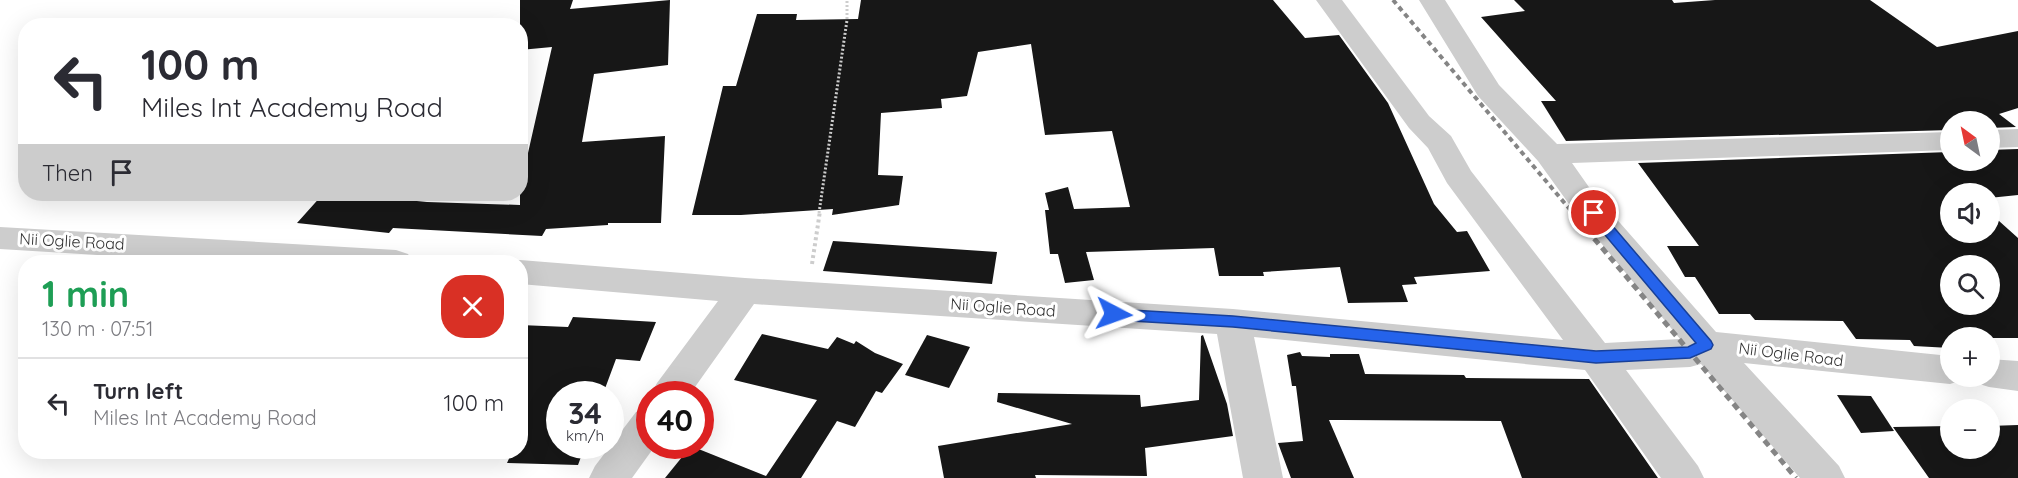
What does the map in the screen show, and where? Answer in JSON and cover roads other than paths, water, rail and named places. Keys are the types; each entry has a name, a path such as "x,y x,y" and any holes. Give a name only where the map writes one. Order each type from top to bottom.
{"street":[{"path":"1329,0 1419,122 1440,143 1458,176 1596,357 1684,478"},
{"path":"1432,0 1488,90 1549,154 1580,197 1706,345 1825,478"},
{"path":"2000,139 2018,138"},
{"path":"1549,154 1940,141"},
{"name":"Nii Oglie Road","path":"0,238 280,255"},
{"name":"Nii Oglie Road","path":"528,273 745,291 1233,322 1596,357 1690,353 1706,345 1940,369"},
{"path":"679,381 745,291"},
{"path":"1233,322 1263,478"},
{"path":"2000,374 2018,376"},
{"path":"609,478 636,442"}],"railway":[{"path":"1393,0 1573,213"},
{"path":"1571,211 1796,478"}]}
